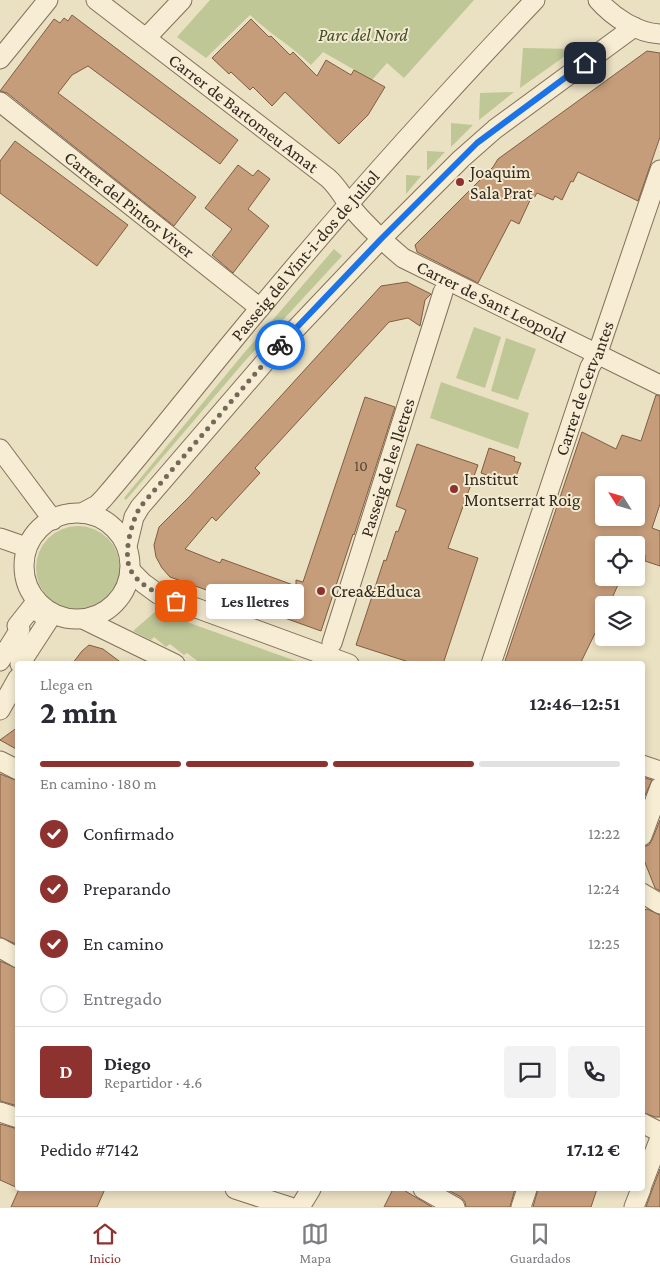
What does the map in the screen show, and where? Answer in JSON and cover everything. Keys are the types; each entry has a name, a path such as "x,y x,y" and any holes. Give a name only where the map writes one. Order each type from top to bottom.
{"street":[{"path":"0,59 48,0"},
{"name":"Carrer de Bartomeu Amat","path":"96,0 328,178 340,190 348,204 381,239"},
{"path":"146,38 182,0"},
{"name":"Passeig del Vint-i-dos de Juliol","path":"82,513 104,499 260,308 348,204 464,75 535,0"},
{"path":"598,0 606,9 634,27 660,34"},
{"path":"85,620 109,607 123,591 130,570 127,546 134,517 140,507 270,356 381,239 477,143 634,27"},
{"name":"Carrer del Pintor Viver","path":"0,102 260,308"},
{"name":"Carrer de Cervantes","path":"492,661 590,367 597,355 660,170"},
{"name":"Carrer de Sant Leopold","path":"381,239 403,258 660,385"},
{"name":"Passeig de les lletres","path":"332,643 443,292"},
{"path":"0,449 53,520"},
{"path":"127,546 118,530 103,519 82,513 68,515 53,520 40,528 26,547 25,577 33,596 46,610 66,619 85,620 169,661"},
{"path":"0,538 26,547"},
{"path":"130,570 158,594 341,661"},
{"path":"0,643 33,596"},
{"path":"0,661 20,629 17,626 32,607 48,621 22,661"},
{"path":"28,661 46,634 66,619"},
{"path":"0,698 15,672"},
{"path":"0,710 15,683"},
{"path":"0,761 15,768"},
{"path":"645,766 660,772"},
{"path":"645,828 660,786"},
{"path":"645,894 660,904"},
{"path":"0,948 15,956"},
{"path":"0,1112 15,1117"},
{"path":"645,1124 660,1132"},
{"path":"645,1177 660,1138"},
{"path":"241,1191 290,1207"},
{"path":"300,1207 310,1191"},
{"path":"427,1191 455,1207"},
{"path":"521,1207 526,1191"},
{"path":"634,1207 640,1191"}],"green space":[{"name":"Parc del Nord","path":"210,0 474,0 404,78 387,63 372,80 323,52 311,65 250,15 206,58 177,37"},
{"path":"523,48 575,49 520,88"},
{"path":"514,92 479,120 480,93"},
{"path":"451,123 473,125 451,147"},
{"path":"427,151 445,152 427,171"},
{"path":"406,175 421,176 406,194"},
{"path":"334,249 342,256 244,362 126,500 124,498 244,353"},
{"path":"474,327 501,337 485,388 456,378"},
{"path":"506,338 536,349 518,400 491,391"},
{"path":"441,382 529,413 518,449 430,418"},
{"path":"78,526 94,529 108,538 117,552 120,568 117,584 108,598 94,607 78,610 62,607 48,598 39,584 36,568 39,552 48,538 62,529"},
{"path":"156,611 296,661 197,661 187,653 184,655 170,644 166,647 154,637 151,640 133,631"}],"building":[{"path":"72,15 238,140 220,164 88,66 72,75 58,93 196,197 174,226 7,93 0,91 54,19 60,23 64,18 68,21"},
{"path":"251,19 290,55 293,52 317,76 326,60 351,75 354,70 385,87 368,115 339,144 285,92 272,106 253,87 250,90 231,72 229,74 212,58"},
{"path":"647,51 660,53 660,137 638,201 578,172 573,182 571,181 562,200 555,196 553,200 537,193 534,198 532,196 519,224 511,220 478,283 417,252 415,245 493,167 498,159"},
{"path":"15,141 128,225 97,266 0,193 0,161"},
{"path":"238,165 253,176 258,170 270,179 248,209 269,226 233,273 212,255 232,229 205,208"},
{"path":"407,282 431,294 425,300 420,326 408,318 389,322 255,468 260,473 216,521 212,517 185,549 220,563 222,559 296,586 296,580 303,582 365,397 395,407 321,631 170,577 156,557 154,545 159,527 189,497 381,286"},
{"path":"656,395 660,396 660,504 652,528 660,531 660,566 645,561 645,536 595,536 595,586 617,586 613,596 595,596 595,633 581,661 505,661 582,432 616,449 622,435 641,441"},
{"path":"417,444 478,465 448,548 478,558 444,661 406,661 356,645 384,560 386,561 396,531 398,532 406,510 396,506"},
{"path":"489,448 515,457 514,461 521,463 513,484 481,473"},
{"path":"89,645 103,649 119,661 74,661"},
{"path":"15,729 15,748 0,740"},
{"path":"0,774 15,780 15,944 0,937"},
{"path":"645,778 652,780 645,795"},
{"path":"660,820 660,891 655,888 645,863 645,846 649,845"},
{"path":"645,910 660,915 660,1117 645,1113"},
{"path":"0,961 15,968 15,1105 0,1101"},
{"path":"0,1124 15,1128 15,1187 0,1180"},
{"path":"660,1169 660,1207 646,1207 652,1190"},
{"path":"18,1191 104,1191 97,1207 11,1207"},
{"path":"392,1191 405,1191 432,1207 384,1207"},
{"path":"450,1191 514,1191 510,1207 466,1207 461,1197"},
{"path":"537,1191 596,1191 591,1207 533,1207"}],"way so far":[{"path":"176,601 158,594 130,570 127,546 134,517 140,507 280,345"}],"place":[{"name":"Joaquim Sala Prat","path":"460,182"},
{"name":"Institut Montserrat Roig","path":"454,489"},
{"name":"Crea&Educa","path":"321,591"},
{"name":"Les lletres","path":"176,601"}],"route":[{"path":"280,345 381,239 477,143 585,63"}]}
